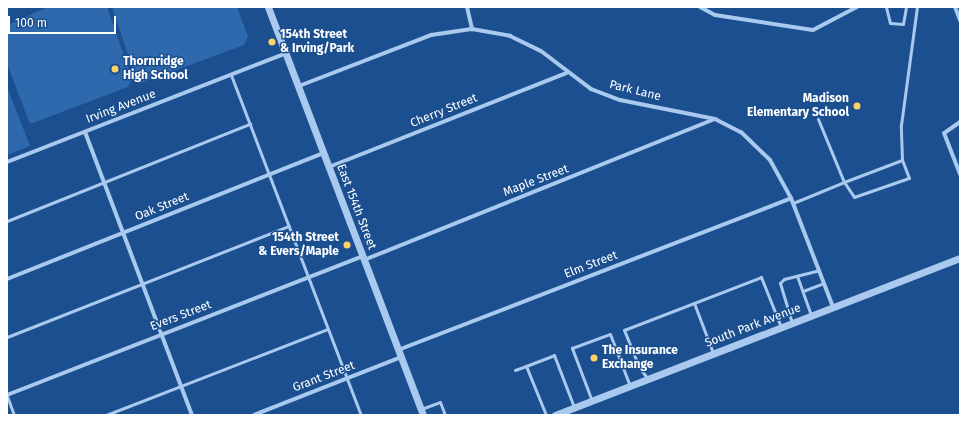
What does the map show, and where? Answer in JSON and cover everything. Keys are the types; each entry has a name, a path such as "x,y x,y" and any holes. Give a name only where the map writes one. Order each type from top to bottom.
{"street":[{"name":"East 154th Street","path":"268,7 422,412"},
{"path":"467,7 472,29"},
{"path":"700,7 715,15 813,30 857,7"},
{"path":"955,7 960,20"},
{"name":"Park Lane","path":"299,86 431,35 472,29 510,36 541,51 566,73 591,89 620,100 715,119 741,132 770,160 791,198 833,307"},
{"name":"Irving Avenue","path":"7,162 286,53"},
{"name":"Cherry Street","path":"329,167 566,73"},
{"name":"Maple Street","path":"363,258 715,119"},
{"path":"960,122 946,129 960,174"},
{"path":"85,132 192,415"},
{"name":"Oak Street","path":"7,279 324,154"},
{"name":"Elm Street","path":"400,354 791,198"},
{"name":"Evers Street","path":"7,396 308,277 363,258"},
{"name":"South Park Avenue","path":"555,415 960,258"},
{"name":"Grant Street","path":"254,415 347,378 400,354"}],"lane":[{"path":"886,7 890,23 903,24 906,7"},
{"path":"818,119 844,182 854,197 909,178 902,160 901,125 916,7"},
{"path":"231,75 361,415"},
{"path":"7,221 250,124"},
{"path":"793,204 844,182 902,160"},
{"path":"7,337 289,226"},
{"path":"792,323 780,283 784,279 819,270"},
{"path":"797,276 811,315"},
{"path":"648,379 639,368 624,330 761,277 781,327"},
{"path":"802,291 824,283"},
{"path":"694,303 713,353"},
{"path":"106,415 328,329"},
{"path":"592,401 572,348 610,334 630,386"},
{"path":"515,370 554,355 575,407"},
{"path":"526,366 546,415"},
{"path":"7,396 14,415"},
{"path":"422,412 440,402 445,415"}],"shaded area":[{"path":"48,7 107,7 132,78 128,87 30,124 7,64 7,25"},
{"path":"112,7 237,7 248,37 244,45 138,84"},
{"path":"7,87 30,146 7,155"}],"place":[{"name":"154th Street & Irving/Park","path":"272,42"},
{"name":"Thornridge High School","path":"115,69"},
{"name":"Madison Elementary School","path":"857,106"},
{"name":"154th Street & Evers/Maple","path":"347,245"},
{"name":"The Insurance Exchange","path":"594,358"}]}
